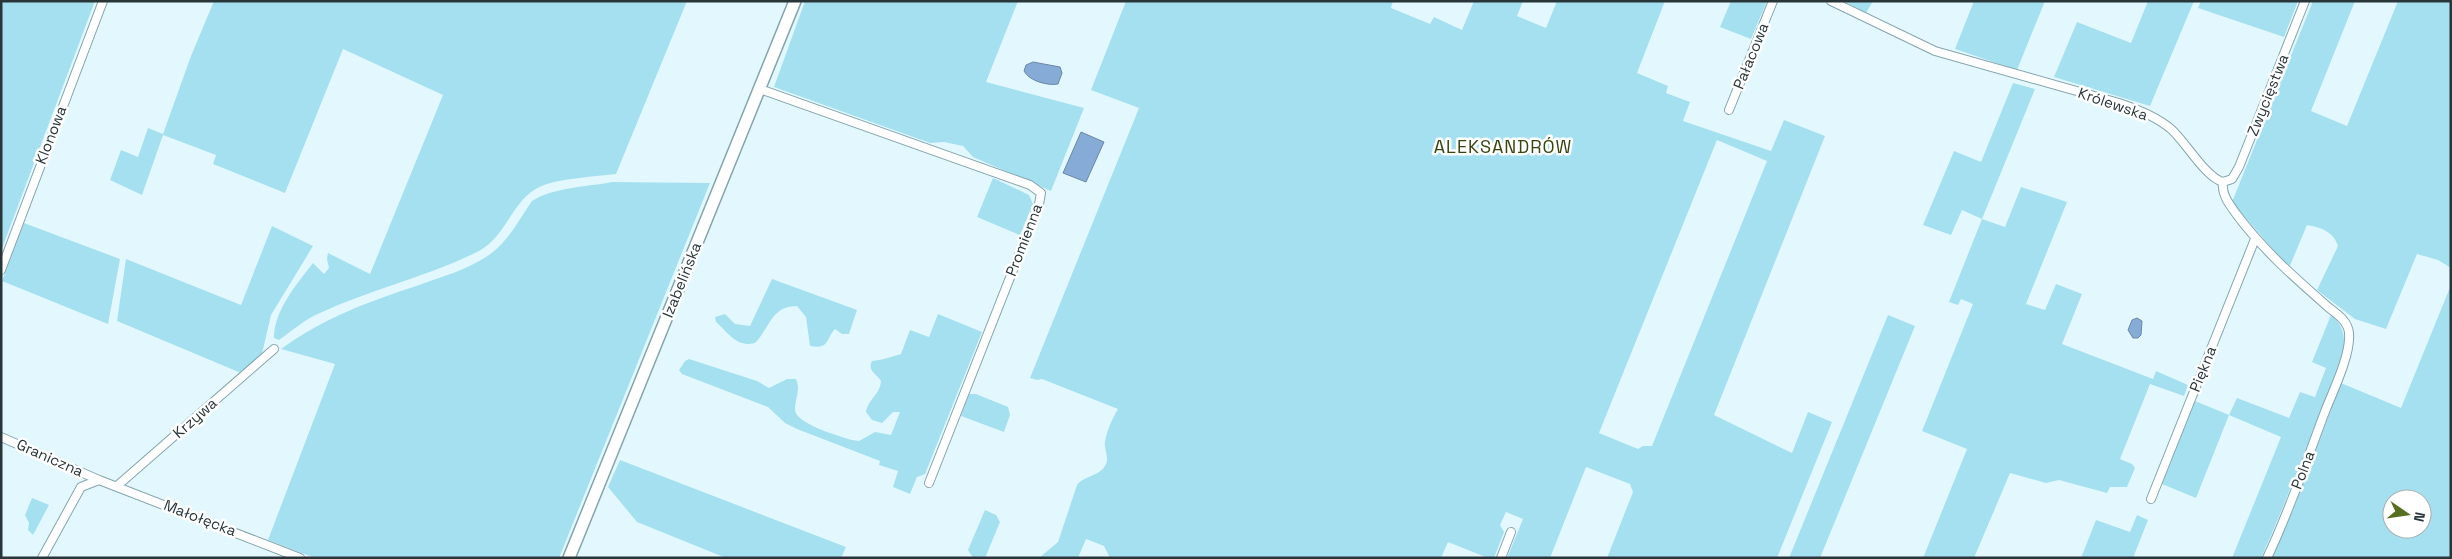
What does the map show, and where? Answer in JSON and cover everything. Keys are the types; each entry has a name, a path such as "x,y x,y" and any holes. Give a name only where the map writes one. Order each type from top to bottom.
{"street":[{"name":"Klonowa","path":"1,270 104,1"},
{"name":"Izabelińska","path":"569,558 795,1"},
{"name":"Pałacowa","path":"1729,110 1773,1"},
{"name":"Królewska","path":"1832,1 1935,51 2110,100 2142,112 2170,128 2208,172 2217,180 2223,182"},
{"name":"Zwycięstwa","path":"2223,182 2232,179 2239,167 2305,1"},
{"name":"Promienna","path":"760,88 1030,185 1041,193 1039,204 929,483"},
{"path":"2223,182 2222,190 2228,202 2256,239"},
{"name":"Polna","path":"2256,239 2286,271 2347,325 2348,345 2337,381 2282,525 2267,558"},
{"name":"Piękna","path":"2151,499 2256,239"},
{"name":"Krzywa","path":"117,486 274,349"},
{"name":"Graniczna","path":"1,437 99,480"},
{"path":"42,558 81,487 99,480"},
{"name":"Małołęcka","path":"99,480 300,558"},
{"path":"1501,558 1511,532"}],"shaded area":[{"path":"1,1 95,1 1,251"},
{"path":"214,1 687,1 616,174 562,180 542,186 526,196 502,230 488,245 479,251 440,268 320,313 279,340 274,338 278,317 288,298 313,263 324,274 329,268 328,253 370,274 443,95 343,49 285,193 213,164 216,155 163,135 142,195 110,180 121,150 138,157 148,128 163,134 191,56"},
{"path":"805,1 1018,1 986,82 1084,108 1051,191 973,157 963,146 944,142 930,143 774,87"},
{"path":"1126,1 1393,1 1391,8 1430,24 1434,17 1462,30 1474,1 1523,1 1517,16 1546,28 1557,1 1665,1 1637,73 1668,86 1666,93 1690,102 1683,121 1771,151 1784,120 1825,136 1714,415 1792,453 1808,412 1832,422 1777,558 1607,558 1633,492 1630,484 1586,467 1550,558 1507,558 1523,519 1506,512 1500,525 1504,532 1494,558 1488,558 1448,542 1441,558 1110,558 1104,546 1086,539 1078,558 1039,558 1058,542 1077,485 1084,479 1102,470 1105,466 1107,460 1106,438 1118,409 1042,379 1030,378 1139,108 1091,90","holes":["1717,140 1767,161 1652,446 1643,446 1638,449 1599,433"]},
{"path":"1731,1 1767,1 1751,39 1720,27"},
{"path":"1844,1 1873,1 1866,13"},
{"path":"1974,1 2045,1 2017,70 1955,49"},
{"path":"2148,1 2194,1 2150,106 2054,77 2077,22 2131,43"},
{"path":"2201,1 2298,1 2284,37 2198,8"},
{"path":"2313,1 2355,1 2311,111 2347,126 2398,1 2451,1 2451,268 2438,260 2417,254 2386,329 2355,319 2317,290 2338,246 2330,234 2317,227 2307,225 2289,268 2232,202"},
{"path":"1033,62 1060,67 1062,73 1058,84 1039,82 1026,75 1024,71 1026,65"},
{"path":"2013,83 2035,89 1982,219 1962,210 1951,235 1923,225 1954,151 1981,162"},
{"path":"1081,132 1104,142 1086,182 1063,173"},
{"path":"993,178 1029,195 1033,204 1020,235 977,217"},
{"path":"612,182 710,183 559,558 315,558 268,540 335,364 281,349 314,328 347,311 453,273 478,262 500,246 512,232 532,201 541,196 560,190"},
{"path":"2021,187 2067,202 2026,304 2045,310 2056,284 2082,294 2062,344 2153,379 2156,371 2188,385 2184,396 2150,384 2120,459 2132,464 2135,468 2127,487 2110,487 2107,493 2059,480 2046,483 2010,473 1974,558 1923,558 1967,449 1922,431 1973,304 1961,299 1958,305 1949,302 1982,219 2005,227"},
{"path":"24,223 120,259 108,324 2,281"},
{"path":"272,226 313,246 271,315 262,354 241,373 117,321 126,259 241,305"},
{"path":"772,279 857,310 849,334 842,334 835,329 824,345 810,346 806,317 797,306 788,307 776,314 755,343 748,344 737,341 716,322 715,317 725,314 735,324 750,326"},
{"path":"2451,285 2451,558 2271,558 2293,510 2341,383 2401,408"},
{"path":"938,314 982,332 925,474 917,477 910,494 893,487 898,471 879,465 880,461 797,429 785,423 768,407 682,374 679,370 685,361 689,359 757,381 769,388 787,379 796,379 798,390 795,410 802,420 810,425 838,436 859,441 875,432 891,435 900,412 893,412 882,423 872,420 866,412 879,390 881,381 871,370 872,361 901,354 910,330 929,337"},
{"path":"1888,315 1915,326 1820,558 1789,558"},
{"path":"2331,315 2337,321 2343,332 2344,340 2341,361 2261,558 2232,558 2281,437 2229,415 2237,398 2289,418 2300,392 2315,397 2326,368 2312,362"},
{"path":"2137,318 2142,321 2141,335 2138,338 2133,338 2128,330 2132,320"},
{"path":"969,394 976,394 1008,407 1010,415 1004,432 961,416"},
{"path":"2195,401 2229,415 2196,498 2162,484"},
{"path":"620,460 846,547 841,558 726,558 637,522 608,487"},
{"path":"32,498 49,505 33,535 28,530 29,523 25,515"},
{"path":"985,510 996,515 1000,522 985,558 973,558 968,550"},
{"path":"2137,515 2148,520 2133,558 2081,558 2096,520 2130,532"}],"district":[{"name":"ALEKSANDRÓW","path":"1503,147"}]}
